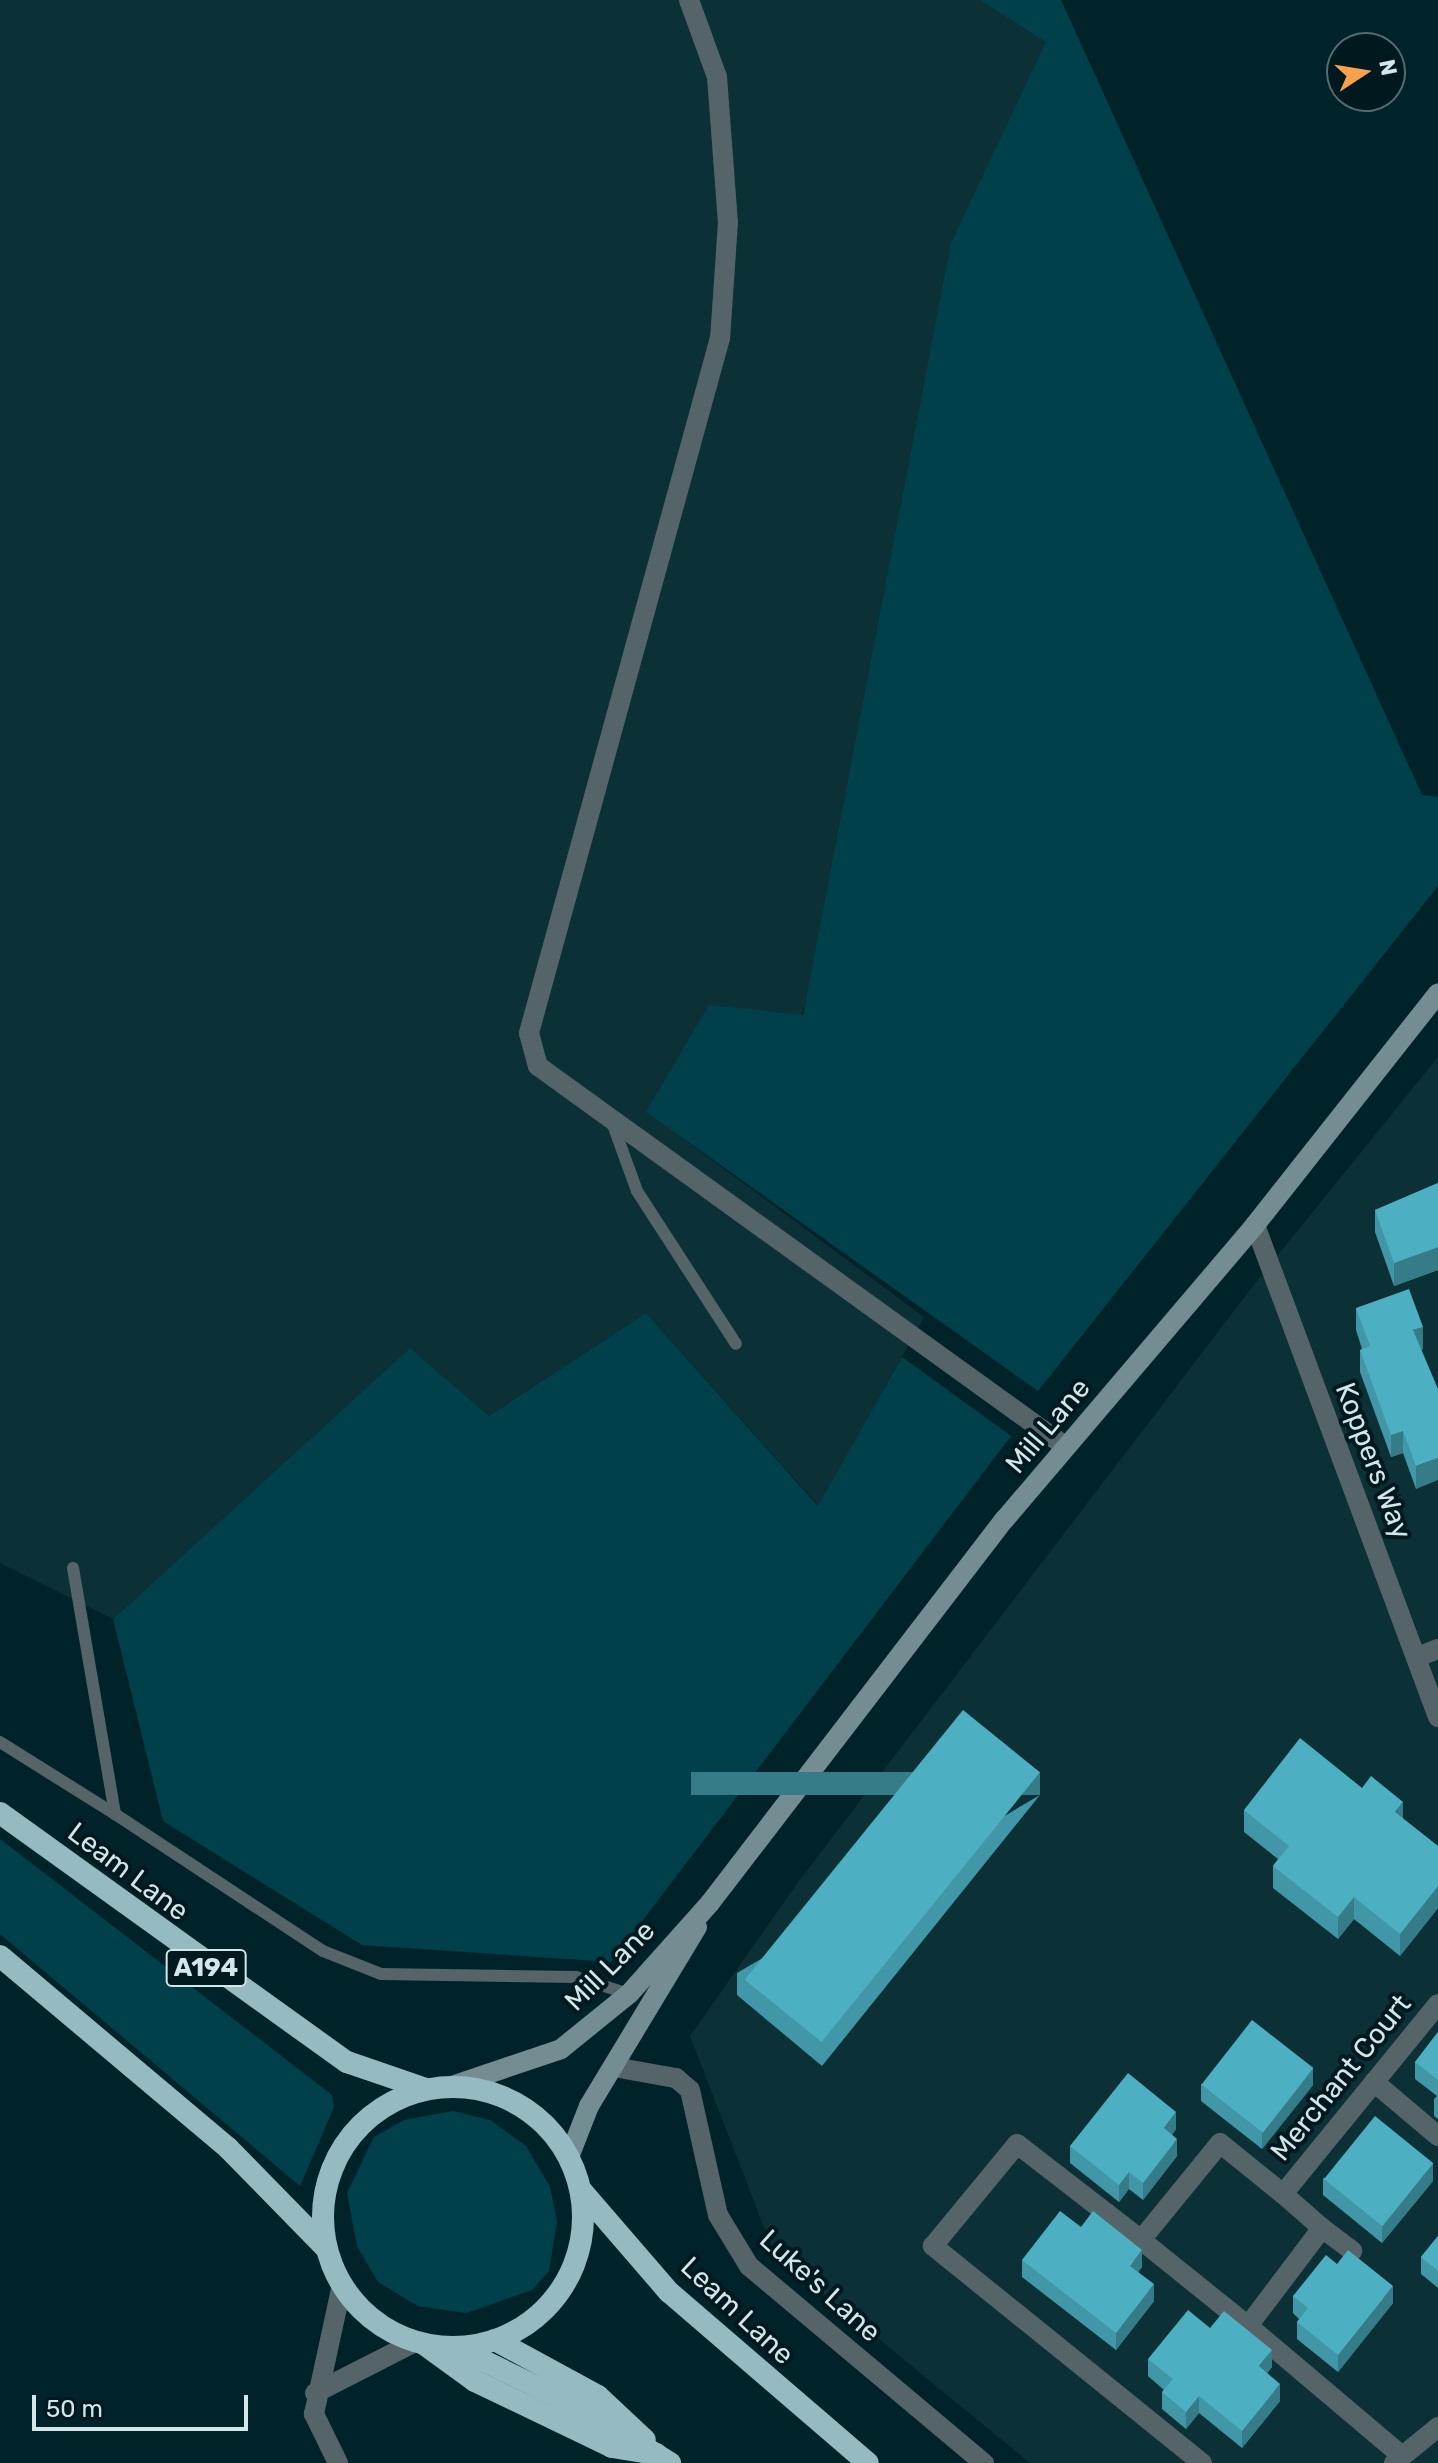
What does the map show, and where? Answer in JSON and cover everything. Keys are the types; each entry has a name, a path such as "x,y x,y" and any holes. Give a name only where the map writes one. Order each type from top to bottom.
{"highway":[{"name":"Leam Lane","path":"0,1813 347,2062 439,2088 505,2098 552,2132 569,2157 580,2189 584,2221 567,2281 547,2307 495,2340 457,2348 419,2343"},
{"name":"Leam Lane","path":"0,1956 228,2148 328,2250"},
{"name":"Leam Lane","path":"439,2088 387,2105 340,2150 323,2199 328,2250 342,2284 373,2320 419,2343 475,2381 612,2447 663,2458"},
{"name":"Leam Lane","path":"580,2189 669,2292 868,2463"},
{"path":"495,2340 598,2396 663,2458"},
{"name":"Leam Lane","path":"457,2348 663,2458"}],"main road":[{"name":"Mill Lane","path":"439,2088 561,2049 629,1994 710,1903 1066,1447 1255,1225 1438,993"},
{"name":"Mill Lane","path":"569,2157 614,2067 710,1903"}],"street":[{"path":"689,0 717,77 728,222 720,338 529,1033 538,1066 1066,1447"},
{"name":"Koppers Way","path":"1255,1225 1438,1717"},
{"path":"1417,1657 1438,1649"},
{"name":"Merchant Court","path":"1352,2251 1283,2194 1438,2004"},
{"name":"Luke's Lane","path":"614,2067 676,2078 690,2090 718,2215 749,2266 984,2463"},
{"path":"1374,2082 1438,2136"},
{"path":"1141,2240 1220,2143 1283,2194"},
{"path":"1202,2463 933,2246 1017,2144 1248,2326 1398,2460 1438,2427"},
{"path":"1248,2326 1322,2228"},
{"path":"338,2463 322,2439 315,2393 342,2284"},
{"path":"315,2393 419,2343"}],"lane":[{"path":"611,1119 637,1191 736,1344"},
{"path":"73,1568 115,1814"},
{"path":"0,1742 323,1951 381,1974 576,1977 629,1994"}],"shaded area":[{"path":"0,0 1034,0 1046,42 802,1015 647,1112 924,1317 819,1506 646,1313 489,1416 410,1348 113,1619 0,1563"},
{"path":"980,0 1061,0 1422,795 1438,797 1438,886 1038,1391 646,1112 709,1005 803,1015 951,243 1046,42"},
{"path":"1438,1057 1438,2463 1030,2463 774,2253 690,2036 799,1881 1256,1282"},
{"path":"646,1313 818,1506 902,1357 1011,1436 611,1962 362,1945 163,1821 113,1619 410,1348 489,1416"},
{"path":"0,1839 332,2095 334,2107 300,2186 0,1934"},
{"path":"453,2111 490,2120 526,2146 550,2187 557,2221 549,2271 532,2290 466,2313 418,2306 378,2282 357,2246 347,2193 374,2137 404,2120"}],"building":[{"path":"1438,1183 1438,1247 1394,1263 1375,1210"},
{"path":"1409,1289 1423,1327 1413,1330 1438,1389 1438,1458 1416,1466 1403,1431 1391,1435 1360,1350 1370,1346 1356,1308"},
{"path":"963,1710 1040,1772 822,2042 745,1980"},
{"path":"1300,1738 1362,1788 1371,1776 1403,1802 1395,1812 1438,1846 1438,1886 1400,1934 1354,1897 1338,1917 1273,1866 1289,1846 1244,1810"},
{"path":"1252,2020 1313,2068 1263,2133 1202,2085"},
{"path":"1438,2032 1438,2080 1415,2062"},
{"path":"1128,2073 1176,2112 1164,2128 1177,2139 1143,2183 1129,2172 1119,2185 1070,2146"},
{"path":"1375,2116 1433,2163 1382,2226 1324,2179"},
{"path":"1060,2211 1081,2227 1093,2211 1142,2250 1130,2266 1154,2284 1116,2333 1022,2260"},
{"path":"1438,2236 1438,2271 1421,2257"},
{"path":"1348,2250 1393,2286 1338,2355 1297,2322 1308,2308 1293,2296 1326,2255 1337,2264"},
{"path":"1188,2310 1210,2328 1224,2311 1272,2350 1259,2366 1280,2384 1242,2431 1199,2396 1186,2412 1162,2392 1173,2379 1148,2359"}]}
